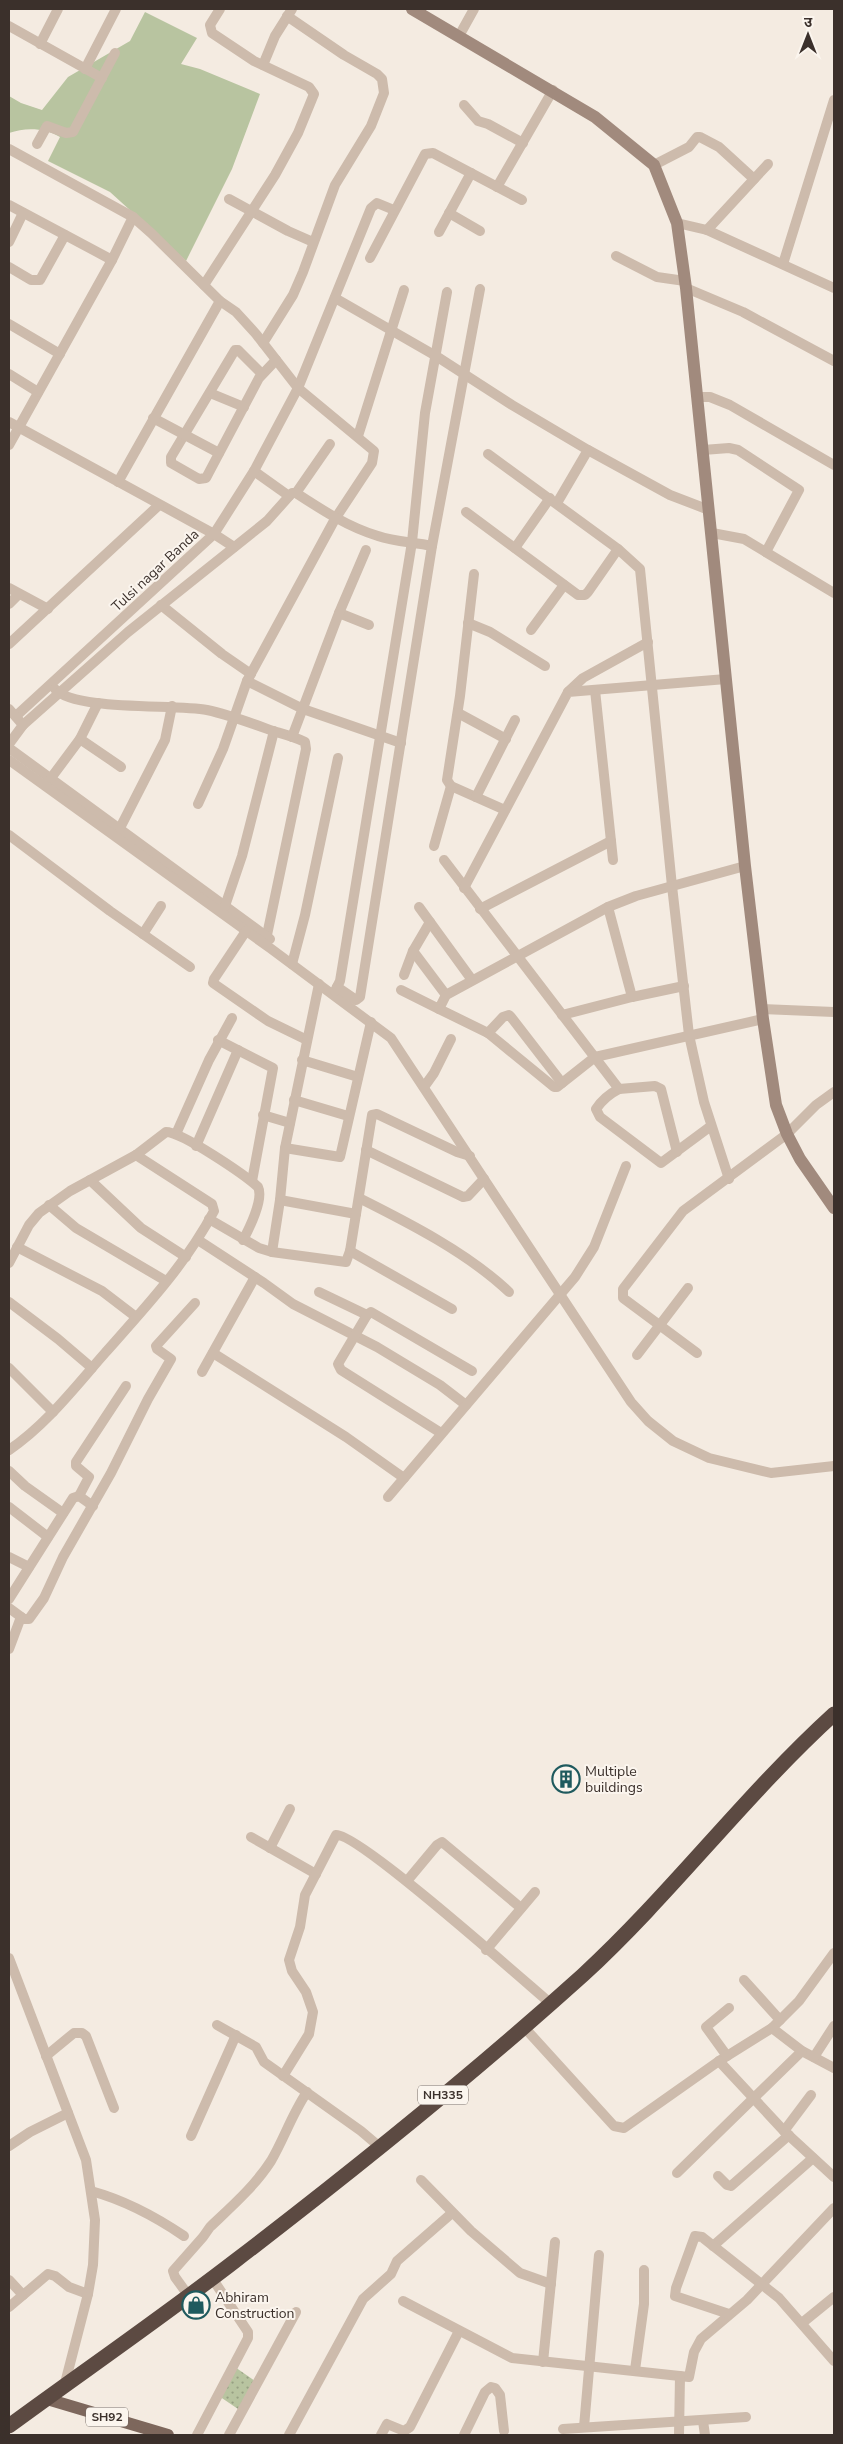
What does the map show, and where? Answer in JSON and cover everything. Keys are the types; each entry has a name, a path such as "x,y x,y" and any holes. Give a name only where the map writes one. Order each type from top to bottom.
{"highway":[{"name":"NH335","path":"9,2426 212,2278 381,2148 550,2003 636,1923 781,1765 834,1714"}],"main road":[{"name":"SH92","path":"46,2399 168,2435"}],"street":[{"path":"40,44 58,9"},
{"path":"85,69 116,9"},
{"path":"204,285 252,211 298,133 314,94 309,87 254,61 212,33 210,25 220,9"},
{"path":"412,9 596,116 654,165 676,223 686,285 745,866 762,1014 776,1105 787,1134 800,1159 834,1208"},
{"path":"459,36 474,9"},
{"path":"263,65 276,36 290,12 344,55 377,74 385,86 371,126 335,185 292,294 263,343"},
{"path":"9,26 102,78"},
{"path":"37,144 47,126 66,133 73,132 115,53"},
{"path":"497,187 553,90"},
{"path":"783,264 834,100"},
{"path":"464,105 478,121 488,124 523,143"},
{"path":"654,165 689,147 697,137 700,137 719,147 754,179"},
{"path":"9,149 132,217 147,229 220,301 236,312 298,388 358,436 374,452 374,457 335,519 249,678 233,717 223,749 198,804"},
{"path":"370,258 425,154 433,153 522,200"},
{"path":"707,230 768,164"},
{"path":"438,232 471,173"},
{"path":"229,199 288,231 314,242"},
{"path":"234,547 214,534 254,471 298,388 371,208 377,203 394,210"},
{"path":"9,205 112,260"},
{"path":"9,242 23,213"},
{"path":"449,213 480,231"},
{"path":"9,445 112,260 132,217"},
{"path":"676,223 707,230 834,285"},
{"path":"9,266 32,280 40,280 64,235"},
{"path":"616,256 657,277 686,285 743,312 834,361"},
{"path":"9,760 319,984 356,1000 360,997 432,546 480,289"},
{"path":"358,436 393,331 404,290"},
{"path":"335,990 356,893 412,542 423,430 447,292"},
{"path":"335,298 436,356 588,450 670,495 709,510"},
{"path":"118,482 220,301"},
{"path":"9,324 60,354"},
{"path":"262,374 238,350 235,350 184,434 170,460 171,463 199,479 206,478 262,374 276,360"},
{"path":"9,374 38,392"},
{"path":"210,393 244,407"},
{"path":"698,398 718,399 834,465"},
{"path":"153,418 218,453"},
{"name":"Tulsi nagar Banda","path":"9,422 214,534 51,684 12,712"},
{"path":"270,948 271,942 267,935 9,746 23,725 58,693 161,605 267,521 292,494 330,444"},
{"path":"703,450 729,448 738,450 798,490 766,552"},
{"path":"515,548 553,501 588,450"},
{"path":"488,454 618,549 640,569 689,1035 711,1126 729,1179"},
{"path":"254,471 335,519 379,537 432,546"},
{"path":"9,644 159,505"},
{"path":"466,512 578,595 584,595 618,549"},
{"path":"712,533 744,539 834,593"},
{"path":"292,737 339,613 366,550"},
{"path":"434,846 451,786 447,776 458,712 474,574"},
{"path":"531,630 564,585"},
{"path":"9,588 48,609"},
{"path":"9,604 19,594"},
{"path":"161,605 249,678 303,709 401,743"},
{"path":"339,613 369,625"},
{"path":"468,623 490,632 545,666"},
{"path":"464,888 568,692 583,678 648,642"},
{"path":"568,692 726,679"},
{"path":"51,684 58,693 98,703 172,706 207,710 305,742 306,749 267,935"},
{"path":"595,690 613,860"},
{"path":"51,778 80,738 98,703"},
{"path":"120,828 164,740 172,706"},
{"path":"12,712 23,725"},
{"path":"458,712 506,739"},
{"path":"476,797 516,720"},
{"path":"225,906 242,856 274,731"},
{"path":"80,738 121,767"},
{"path":"292,964 306,915 338,758"},
{"path":"451,786 505,810"},
{"path":"9,835 190,967"},
{"path":"480,908 611,841"},
{"path":"444,860 619,1089"},
{"path":"439,1009 446,995 608,907 636,896 745,866"},
{"path":"143,934 161,906"},
{"path":"419,907 472,980"},
{"path":"608,907 632,996"},
{"path":"404,975 413,951 430,922"},
{"path":"246,931 214,978 213,984 268,1021 307,1040"},
{"path":"413,951 446,995"},
{"path":"272,1252 285,1148 319,984"},
{"path":"562,1015 632,996 684,986"},
{"path":"335,990 370,1022 391,1038 632,1402 648,1421 673,1440 709,1458 771,1473 834,1466"},
{"path":"401,990 488,1033 551,1086 558,1087 595,1057 689,1035 762,1014 834,1012"},
{"path":"488,1033 503,1018 509,1015 562,1083"},
{"path":"176,1134 218,1040 232,1018"},
{"path":"285,1148 340,1157 370,1022"},
{"path":"424,1087 434,1073 451,1039"},
{"path":"218,1040 273,1068 252,1181"},
{"path":"196,1146 238,1050"},
{"path":"302,1060 358,1077"},
{"path":"677,1152 661,1089 655,1086 619,1089 611,1093 596,1109 600,1117 657,1162 665,1162 711,1126"},
{"path":"697,1353 623,1298 622,1289 683,1211 729,1179 787,1134 816,1104 834,1092"},
{"path":"294,1100 348,1116"},
{"path":"210,1219 243,1240 272,1252 344,1263 348,1260 350,1251 370,1118 374,1114 470,1156"},
{"path":"263,1115 290,1123"},
{"path":"9,1263 29,1225 49,1205 136,1155 163,1134 176,1134 252,1181 258,1187 260,1195 243,1240"},
{"path":"366,1150 462,1197 468,1196 484,1179"},
{"path":"10,1447 53,1412 92,1368 186,1258 214,1211 212,1204 136,1155"},
{"path":"388,1497 575,1277 594,1247 626,1166"},
{"path":"90,1180 141,1228 186,1258"},
{"path":"359,1198 468,1259 494,1277 509,1292"},
{"path":"280,1200 356,1214"},
{"path":"49,1205 76,1228 166,1281"},
{"path":"198,1240 293,1304 355,1334 440,1385 466,1405"},
{"path":"17,1247 102,1291 136,1317"},
{"path":"350,1251 452,1309"},
{"path":"202,1372 255,1277"},
{"path":"637,1355 688,1288"},
{"path":"319,1292 367,1315"},
{"path":"9,1302 58,1339 92,1368"},
{"path":"9,1608 21,1617 29,1619 44,1598 63,1557 93,1506 172,1358 157,1349 156,1346 195,1303"},
{"path":"442,1433 338,1368 355,1334 369,1312 374,1313 472,1371"},
{"path":"212,1352 346,1437 404,1478"},
{"path":"9,1368 53,1412"},
{"path":"9,1599 73,1498 79,1496 89,1477 76,1466 76,1462 126,1386"},
{"path":"9,1471 25,1486 64,1513"},
{"path":"79,1496 93,1506"},
{"path":"9,1507 48,1537"},
{"path":"9,1557 29,1568"},
{"path":"9,1650 21,1617"},
{"path":"270,1848 290,1809"},
{"path":"283,2076 309,2034 313,2012 311,2002 292,1971 289,1960 300,1927 305,1895 333,1838 340,1835 377,1857 407,1881 550,2003"},
{"path":"251,1837 316,1874"},
{"path":"407,1881 437,1845 442,1842 521,1908"},
{"path":"486,1950 535,1892"},
{"path":"523,2026 614,2126 624,2128 723,2058 776,2024 799,2001 834,1953"},
{"path":"9,1958 86,2160 95,2220 93,2265 88,2294 64,2387"},
{"path":"744,1980 776,2024 802,2050 834,2068"},
{"path":"729,2008 706,2027 723,2058 752,2099 834,2177"},
{"path":"217,2025 256,2047 264,2062 381,2148"},
{"path":"814,2057 834,2026"},
{"path":"46,2056 74,2033 82,2033 86,2036 114,2108"},
{"path":"191,2136 236,2035"},
{"path":"677,2173 802,2050"},
{"path":"188,2295 175,2278 173,2271 204,2237 210,2227 263,2173 280,2143 295,2110 307,2092"},
{"path":"718,2176 727,2185 731,2186 786,2133 811,2095"},
{"path":"9,2146 30,2132 68,2113"},
{"path":"713,2246 813,2158"},
{"path":"420,2180 452,2213 520,2273 551,2284"},
{"path":"91,2191 117,2199 140,2210 184,2236"},
{"path":"402,2301 512,2358 689,2377 696,2346 762,2284 834,2208"},
{"path":"289,2435 363,2299 390,2274 397,2261 452,2213"},
{"path":"729,2314 679,2298 674,2293 695,2236 702,2237 788,2307 834,2361"},
{"path":"543,2362 555,2242"},
{"path":"584,2427 599,2255"},
{"path":"635,2370 644,2304 644,2270"},
{"path":"9,2307 48,2274 88,2294"},
{"path":"197,2435 248,2338 248,2332 212,2278"},
{"path":"9,2280 22,2295"},
{"path":"802,2324 834,2297"},
{"path":"229,2435 296,2312"},
{"path":"381,2435 387,2424 404,2431 410,2428 459,2331"},
{"path":"679,2435 680,2376"},
{"path":"464,2435 486,2392 491,2387 497,2390 500,2395 504,2431"},
{"path":"563,2429 584,2427 613,2430 746,2417"},
{"path":"703,2421 705,2435"}],"green space":[{"path":"145,12 197,38 181,64 200,69 260,94 232,169 186,261 110,192 48,161 60,137 35,129 9,133 9,96 21,103 42,110 68,77 130,41"},
{"path":"232,2365 255,2381 238,2409 216,2394"}],"place":[{"name":"Multiple buildings","path":"566,1779"},
{"name":"Abhiram Construction","path":"196,2305"}]}
